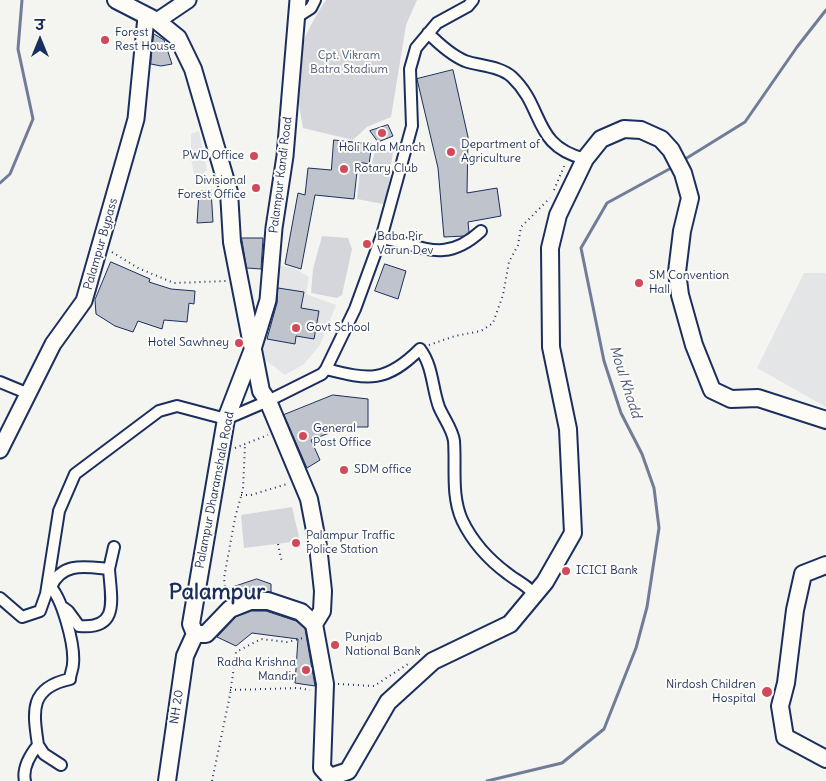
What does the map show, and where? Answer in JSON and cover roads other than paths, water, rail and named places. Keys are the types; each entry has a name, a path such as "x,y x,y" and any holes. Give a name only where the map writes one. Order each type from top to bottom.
{"main road":[{"path":"116,0 152,19 178,38 193,69 228,192 232,242 261,391 268,401 309,500 318,546 323,591 322,611 310,631"},
{"path":"195,634 206,634 230,609 250,601 268,601 301,612 310,631 325,688 322,768 330,779 348,771 388,702 433,661 510,624 545,582 574,533 568,429 552,347 550,248 558,215 577,157 602,139 624,129 641,130 661,139 671,150 683,173 690,198 682,231 677,272 680,295 694,345 712,390 730,399 758,398 826,420"},
{"name":"Palampur Dharamshala Road","path":"195,634 191,624 226,419 253,349"},
{"path":"826,565 803,574 795,610 786,683 780,706 785,737 826,759"},
{"name":"NH 20","path":"166,781 185,656 195,634"}],"street":[{"path":"152,19 188,0"},
{"name":"Palampur Kandi Road","path":"253,349 268,300 274,228 285,156 298,0"},
{"path":"297,17 311,8 315,0"},
{"path":"0,598 22,618 40,611 49,585 59,511 74,474 159,411 177,406 226,419 268,401 322,374 326,369 355,309 381,238 412,126 410,69 416,48 436,23 468,6 473,0"},
{"name":"Palampur Bypass","path":"0,450 53,344 84,301 136,119 152,19"},
{"path":"428,33 441,46 462,59 510,75 539,117 550,142 577,157"},
{"path":"381,238 432,252 448,250 470,241 481,231"},
{"path":"326,369 360,378 383,376 406,363 420,349 433,380 439,405 454,439 456,482 454,498 462,519 473,541 500,568 529,587 534,595"},
{"path":"0,382 29,394"},
{"path":"60,606 68,611 79,626 92,628 104,624 109,616 109,569 114,546"},
{"path":"49,585 64,570 84,566 109,569"},
{"path":"49,585 54,590 68,628 73,664 70,679 52,683 43,692 35,708 33,718 38,745 44,754 61,766"},
{"path":"26,781 24,776 28,760 38,745"}],"waterway":[{"path":"0,183 10,174 33,119 18,49 22,0"},
{"name":"Moul Khadd","path":"682,161 745,122 797,47 826,10"},
{"name":"Moul Khadd","path":"487,781 562,763 604,729 636,648 647,607 659,528 654,488 642,454 621,413 604,361 581,248 607,203 673,167"}],"place":[{"name":"Forest Rest House","path":"105,40"},
{"name":"Holi Kala Manch","path":"382,133"},
{"name":"Department of Agriculture","path":"451,152"},
{"name":"PWD Office","path":"254,156"},
{"name":"Rotary Club","path":"344,169"},
{"name":"Divisional Forest Office","path":"256,188"},
{"name":"Baba Pir Varun Dev","path":"367,244"},
{"name":"SM Convention Hall","path":"639,283"},
{"name":"Govt School","path":"296,328"},
{"name":"Hotel Sawhney","path":"239,343"},
{"name":"General Post Office","path":"303,436"},
{"name":"SDM office","path":"344,470"},
{"name":"Palampur Traffic Police Station","path":"296,543"},
{"name":"ICICI Bank","path":"566,571"},
{"name":"Punjab National Bank","path":"335,645"},
{"name":"Radha Krishna Mandir","path":"306,670"},
{"name":"Nirdosh Children Hospital","path":"767,692"}],"district":[{"name":"Palampur","path":"217,593"}],"park label":[{"name":"Cpt. Vikram Batra Stadium","path":"349,63"}]}
